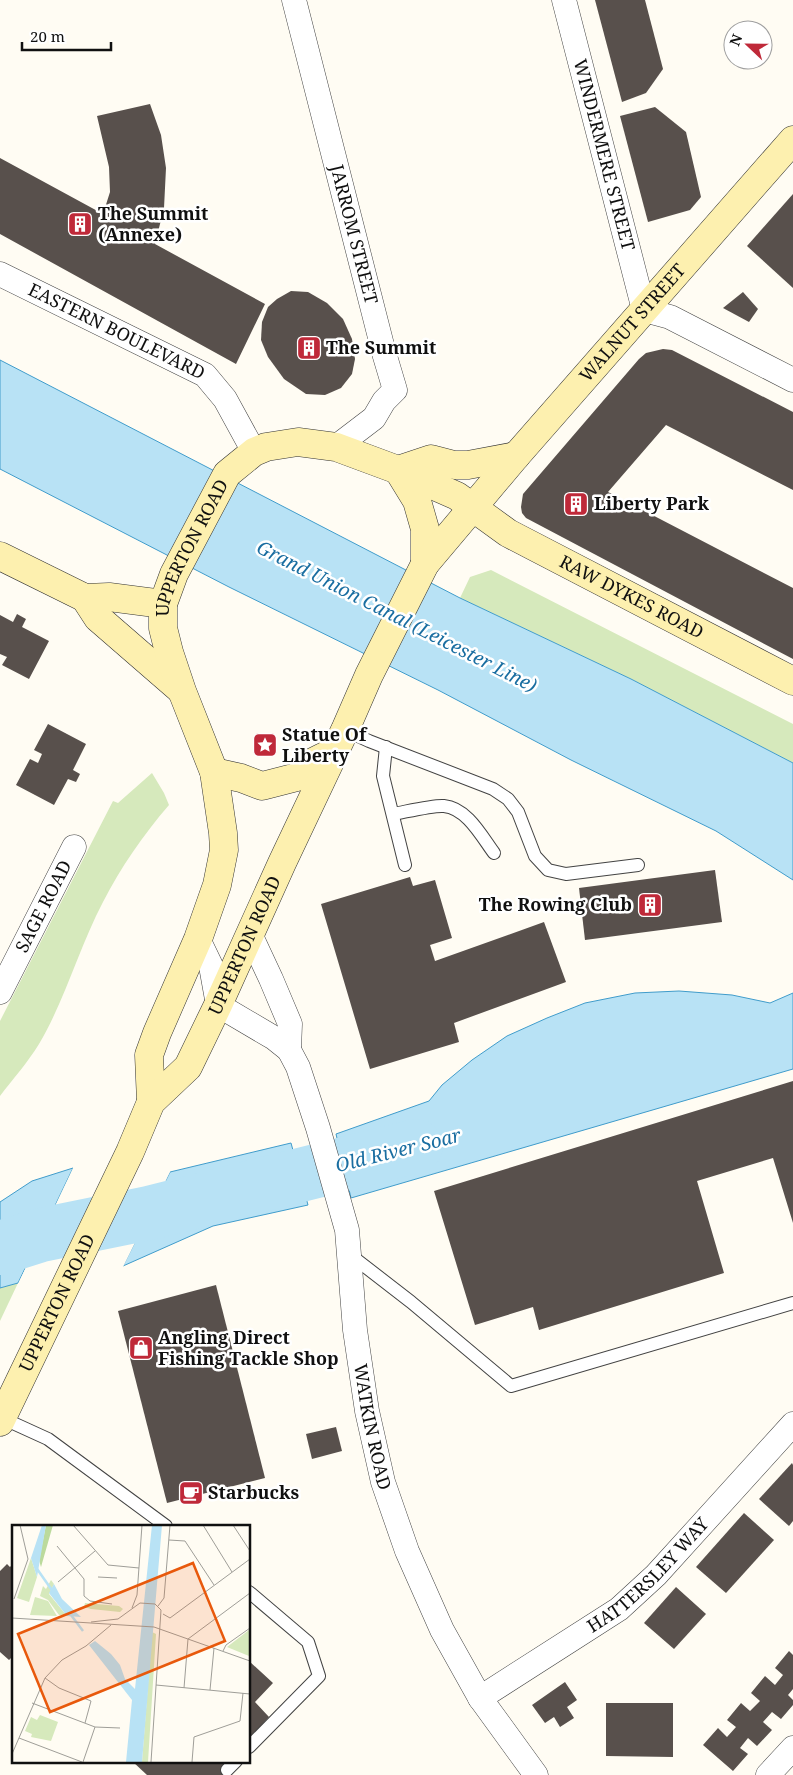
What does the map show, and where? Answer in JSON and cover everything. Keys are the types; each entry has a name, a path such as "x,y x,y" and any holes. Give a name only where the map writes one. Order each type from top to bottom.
{"street":[{"name":"JARROM STREET","path":"294,0 384,354 395,390 384,401 374,418 336,447"},
{"name":"WINDERMERE STREET","path":"564,0 644,310"},
{"name":"WALNUT STREET","path":"473,507 793,140"},
{"name":"EASTERN BOULEVARD","path":"0,274 205,376 225,399 254,452"},
{"path":"644,310 670,317 793,380"},
{"name":"UPPERTON ROAD","path":"1,1420 130,1152 152,1102 188,1068 369,675 422,569 473,507 457,496 398,470 336,447 298,442 278,444 254,452 227,474 174,574 163,604 162,628 182,691 214,772 224,850 217,884 198,939 149,1055 152,1102"},
{"path":"398,470 430,459 454,465 468,465 516,456"},
{"name":"UPPERTON ROAD","path":"398,470 417,501 425,529 422,569"},
{"name":"RAW DYKES ROAD","path":"473,507 516,537 793,681"},
{"path":"0,556 85,598 109,597 163,604"},
{"path":"85,598 98,618 182,691"},
{"path":"214,772 241,778 262,786 296,777 340,740"},
{"name":"SAGE ROAD","path":"0,992 74,847"},
{"name":"WATKIN ROAD","path":"250,934 266,966 290,1024 289,1050"},
{"path":"198,939 211,966 218,1005"},
{"name":"WATKIN ROAD","path":"218,1005 260,1029 289,1050 298,1067 318,1128 347,1230 356,1339 367,1410 383,1482 408,1552 442,1630 480,1698 536,1775"},
{"name":"HATTERSLEY WAY","path":"480,1698 620,1609 656,1575 793,1424"},
{"path":"768,1775 793,1748"}],"lane":[{"path":"340,740 386,747 493,789 508,799 518,812 535,856 548,870 566,874 638,865"},
{"path":"386,747 383,776 405,865"},
{"path":"393,814 443,806 454,809 464,815 494,853"},
{"path":"349,1254 411,1302 511,1386 793,1303"},
{"path":"1,1420 48,1439 165,1525"},
{"path":"250,1593 308,1642 319,1676 250,1746"}],"green space":[{"path":"491,570 793,724 793,763 631,679 460,598 470,577"},
{"path":"152,773 169,805 141,840 117,876 94,920 64,992 39,1044 0,1096 0,1021 113,801 118,803"},
{"path":"18,1283 0,1321 0,1288"}],"water":[{"name":"Grand Union Canal (Leicester Line)","path":"0,360 460,598 631,679 793,763 793,880 716,831 571,760 438,690 229,587 0,469"},
{"path":"679,991 732,995 770,1003 793,993 793,1069 351,1198 336,1134 429,1101 442,1085 472,1060 507,1036 547,1018 585,1003 635,993"},
{"path":"291,1143 308,1205 213,1226 123,1266 170,1172"},
{"path":"73,1168 18,1283 0,1288 0,1202 32,1181"}],"pier":[{"path":"74,1166 75,1169 20,1284 17,1286"},
{"path":"171,1169 122,1269 121,1265 167,1171"}],"building":[{"path":"595,0 645,0 663,69 646,93 622,102"},
{"name":"The Summit (Annexe)","path":"150,104 161,135 166,168 164,208 155,244 265,304 236,364 0,234 0,158 103,214 110,192 109,167 97,116"},
{"path":"655,107 686,132 701,197 690,210 648,222 620,116"},
{"path":"793,194 793,288 747,246"},
{"name":"The Summit","path":"291,291 308,292 327,303 343,319 352,339 355,359 352,374 341,388 325,395 306,394 284,379 268,357 261,340 262,322 268,307"},
{"path":"743,292 758,309 749,322 723,308"},
{"name":"Liberty Park","path":"663,349 672,350 793,412 793,490 666,425 608,492 793,588 793,659 526,518 522,513 523,494 639,359 646,353"},
{"path":"17,614 26,619 22,627 49,641 29,679 2,665 7,657 0,654 0,615 13,622"},
{"path":"48,724 86,744 73,770 80,774 76,782 68,779 54,805 16,785 30,759 38,763 42,754 34,750"},
{"name":"The Rowing Club","path":"715,870 722,922 585,940 579,888"},
{"path":"410,877 413,886 435,880 452,938 430,945 435,961 544,922 566,982 454,1023 459,1042 370,1069 321,904"},
{"path":"793,1081 793,1223 773,1158 697,1181 724,1273 539,1330 533,1307 475,1325 434,1191"},
{"path":"216,1285 265,1478 167,1503 118,1311"},
{"path":"336,1427 342,1451 312,1459 306,1434"},
{"path":"792,1463 793,1521 789,1526 759,1499"},
{"path":"744,1513 774,1540 726,1593 696,1567"},
{"path":"7,1564 10,1567 12,1565 12,1657 9,1660 0,1652 0,1571"},
{"path":"676,1587 706,1614 674,1649 644,1623"},
{"path":"789,1651 793,1655 793,1689 788,1695 793,1700 793,1705 781,1719 772,1712 763,1722 772,1730 757,1746 748,1738 740,1748 748,1754 733,1771 703,1745 718,1728 727,1737 736,1727 727,1720 741,1703 750,1711 760,1701 751,1693 765,1676 775,1685 783,1675 775,1668"},
{"path":"250,1662 273,1683 255,1702 269,1717 250,1738"},
{"path":"565,1682 577,1700 567,1707 574,1718 560,1727 554,1717 545,1723 532,1705"},
{"path":"606,1703 673,1703 673,1757 606,1756"},
{"path":"133,1762 228,1762 228,1775 147,1775"}],"waterway":[{"name":"Old River Soar","path":"0,1248 41,1235 149,1213 416,1146"}],"place":[{"name":"The Summit (Annexe)","path":"80,224"},
{"name":"The Summit","path":"309,348"},
{"name":"Liberty Park","path":"576,504"},
{"name":"Statue Of Liberty","path":"265,745"},
{"name":"The Rowing Club","path":"650,905"},
{"name":"Angling Direct Fishing Tackle Shop","path":"141,1348"},
{"name":"Starbucks","path":"191,1493"}]}
